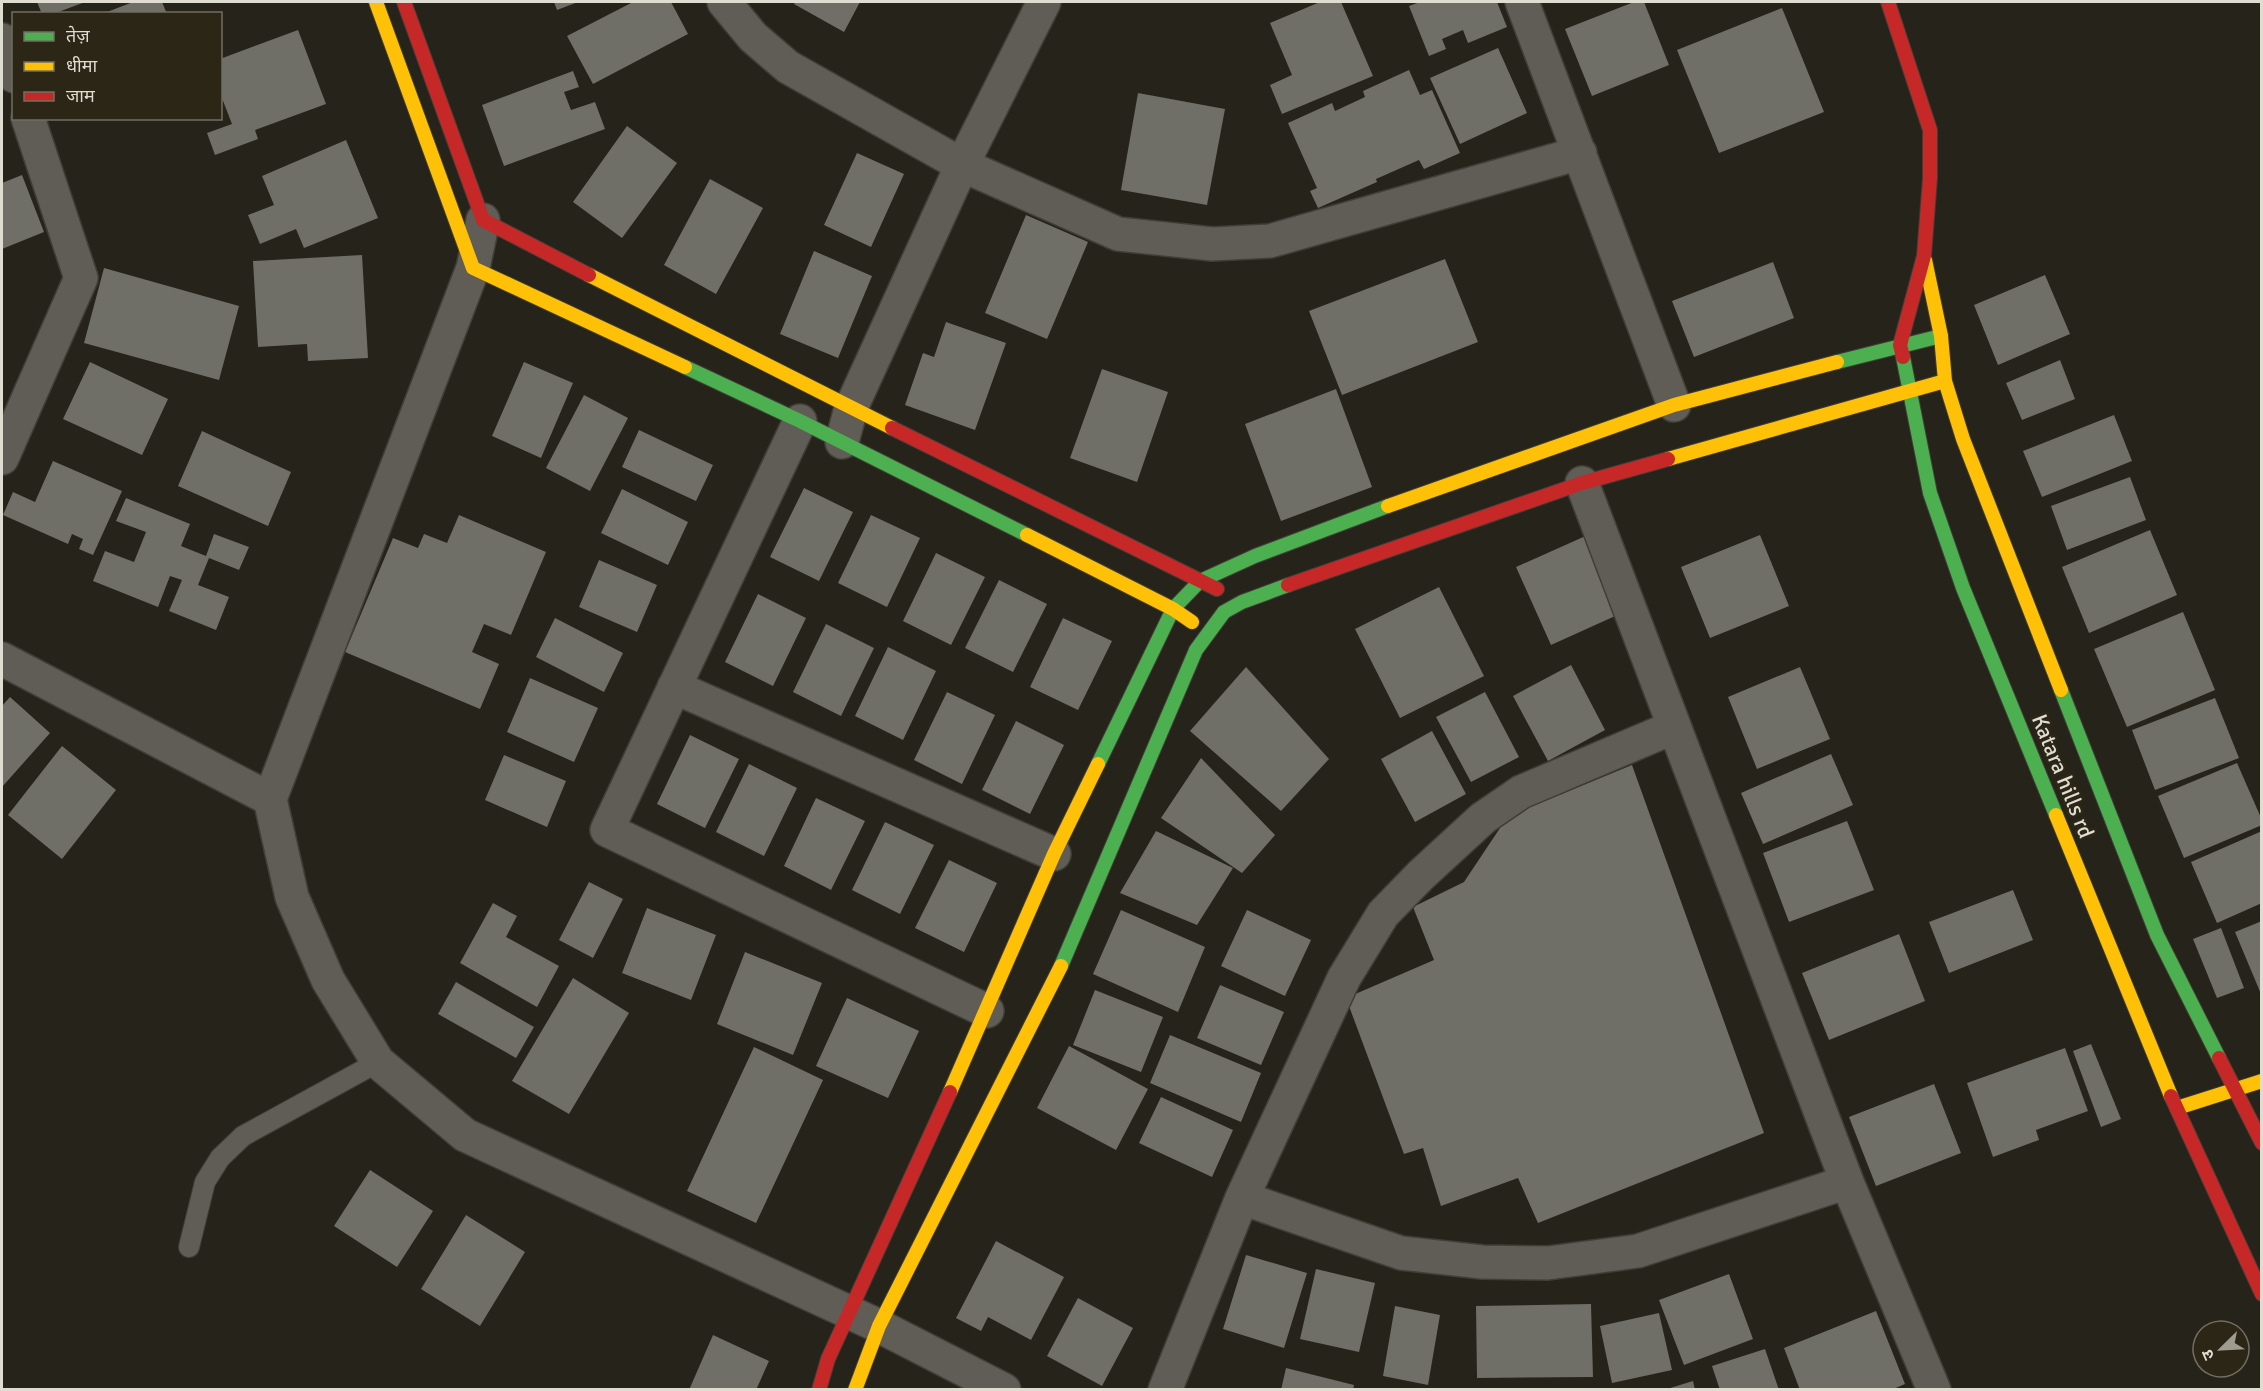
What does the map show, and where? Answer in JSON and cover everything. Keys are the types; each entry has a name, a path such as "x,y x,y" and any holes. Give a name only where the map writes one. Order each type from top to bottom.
{"street":[{"path":"376,2 473,267 800,421 1173,609 1208,633"},
{"path":"404,2 483,220 473,267 270,799 292,897 328,980 378,1062 465,1136 865,1320 1004,1389"},
{"path":"724,2 753,37 788,67 962,165 1118,234 1212,244 1270,241 1580,153"},
{"path":"842,442 851,408 962,165 1044,2"},
{"path":"1522,2 1674,405"},
{"name":"Katara hills rd","path":"1888,2 1930,130 1930,178 1924,256 1900,345 1930,493 1963,588 2166,1085 2257,1273 2262,1294"},
{"path":"2,40 12,70"},
{"path":"2,458 81,278 28,120"},
{"path":"483,220 851,408 1242,602"},
{"name":"Katara hills rd","path":"1924,256 1941,336 1945,381 1963,439 2157,935 2262,1143"},
{"path":"855,1389 865,1320 987,1011 1054,854 1173,609 1200,581 1255,556 1392,505 1674,405 1941,336"},
{"path":"819,1389 828,1359 865,1320 1052,986 1196,650 1224,612 1242,602 1582,483 1945,381"},
{"path":"800,421 607,830 987,1011"},
{"path":"1582,483 1847,1182 1934,1389"},
{"path":"2,659 270,799"},
{"path":"674,687 1054,854"},
{"path":"1165,1389 1242,1198 1344,978 1383,914 1421,875 1483,818 1521,792 1674,727"},
{"path":"2177,1108 2262,1081"},
{"path":"1242,1198 1401,1252 1482,1262 1548,1263 1638,1251 1847,1182"}],"lane":[{"path":"189,1247 205,1182 220,1158 243,1136 378,1062"}],"building":[{"path":"37,2 85,2 58,12 41,12"},
{"path":"133,2 162,2 166,12 107,12"},
{"path":"554,2 578,2 557,10"},
{"path":"633,2 671,2 688,34 593,84 567,36"},
{"path":"795,2 860,2 844,32 794,4"},
{"path":"1320,2 1341,2 1373,76 1282,114 1270,85 1292,75 1270,23"},
{"path":"1420,2 1497,2 1507,27 1468,43 1463,30 1442,39 1446,49 1429,56 1409,6"},
{"path":"1634,2 1644,2 1669,65 1592,96 1565,29"},
{"path":"1782,8 1824,112 1719,153 1677,50"},
{"path":"298,30 326,104 255,130 258,139 215,155 207,133 232,124 222,98 222,58"},
{"path":"1498,48 1527,113 1460,144 1430,78"},
{"path":"1409,70 1420,95 1432,90 1460,153 1424,169 1419,160 1376,179 1377,182 1318,208 1310,191 1317,188 1288,123 1332,103 1335,111 1365,97 1363,91"},
{"path":"573,71 579,87 564,92 571,110 595,102 605,129 504,166 482,105"},
{"path":"1138,93 1225,109 1207,205 1121,190"},
{"path":"627,126 677,163 622,238 573,202"},
{"path":"346,140 378,218 304,248 296,229 260,244 248,215 274,205 262,176"},
{"path":"857,153 904,174 871,247 824,225"},
{"path":"22,175 44,232 2,249 2,183"},
{"path":"710,179 763,208 716,294 664,265"},
{"path":"1026,215 1088,242 1047,339 985,313"},
{"path":"814,251 872,276 838,358 780,334"},
{"path":"362,255 368,358 308,361 307,344 258,347 253,261"},
{"path":"1445,259 1478,342 1342,395 1309,311"},
{"path":"1773,262 1794,318 1694,357 1672,301"},
{"path":"104,268 239,306 219,380 84,343"},
{"path":"2045,275 2070,334 1998,365 1974,305"},
{"path":"946,322 1006,343 975,430 905,405 923,353 934,357"},
{"path":"2060,360 2075,399 2022,420 2006,383"},
{"path":"90,362 168,399 142,455 63,419"},
{"path":"524,362 573,383 541,458 492,436"},
{"path":"1102,369 1168,392 1137,482 1070,458"},
{"path":"1336,389 1372,487 1281,521 1245,424"},
{"path":"584,395 628,418 590,491 546,468"},
{"path":"2114,415 2132,461 2042,497 2023,451"},
{"path":"639,430 713,465 696,501 622,467"},
{"path":"202,431 291,472 268,526 178,486"},
{"path":"53,461 122,491 93,555 79,549 83,539 72,534 68,544 3,515 13,492 35,502"},
{"path":"2130,477 2146,520 2067,550 2051,506"},
{"path":"804,488 853,512 819,581 770,557"},
{"path":"622,489 688,522 668,565 601,533"},
{"path":"126,498 190,524 181,546 206,556 214,534 249,547 239,570 209,558 198,585 229,597 216,630 169,611 182,580 170,576 158,607 93,581 105,551 134,562 146,532 116,521"},
{"path":"459,515 546,552 511,635 484,624 472,652 499,664 480,709 345,652 393,538 418,548 424,534 447,543"},
{"path":"871,515 920,538 887,607 838,583"},
{"path":"2150,530 2177,595 2089,633 2062,567"},
{"path":"1590,534 1624,612 1551,645 1516,567"},
{"path":"1760,535 1789,606 1710,638 1681,567"},
{"path":"936,553 985,577 951,645 903,621"},
{"path":"599,560 657,585 637,632 579,607"},
{"path":"999,580 1047,604 1013,672 965,648"},
{"path":"1439,587 1484,676 1400,718 1355,629"},
{"path":"758,594 806,618 773,686 725,662"},
{"path":"2183,612 2215,690 2127,727 2094,649"},
{"path":"555,618 623,653 604,692 536,657"},
{"path":"1063,618 1112,641 1078,710 1030,687"},
{"path":"826,624 874,648 841,716 793,692"},
{"path":"888,647 936,671 903,740 855,716"},
{"path":"1571,665 1605,730 1548,761 1513,696"},
{"path":"1246,667 1329,759 1281,811 1190,731"},
{"path":"1800,667 1830,739 1757,769 1728,697"},
{"path":"530,678 598,708 574,762 507,732"},
{"path":"947,692 995,715 962,784 914,760"},
{"path":"1485,692 1519,757 1471,782 1436,717"},
{"path":"10,697 50,733 2,787 2,706"},
{"path":"2215,698 2239,758 2155,790 2132,730"},
{"path":"1016,721 1064,745 1030,814 982,790"},
{"path":"1432,731 1466,794 1415,822 1381,759"},
{"path":"690,735 739,759 705,828 657,804"},
{"path":"62,746 116,790 62,859 8,815"},
{"path":"1831,754 1853,805 1763,844 1741,793"},
{"path":"504,755 566,781 547,827 485,800"},
{"path":"1201,758 1275,835 1242,873 1161,818"},
{"path":"2237,763 2262,820 2262,825 2184,858 2158,796"},
{"path":"749,764 797,788 764,856 716,832"},
{"path":"1632,765 1764,1133 1538,1223 1518,1178 1441,1206 1423,1148 1404,1154 1346,998 1434,960 1413,907 1464,882 1508,816"},
{"path":"816,798 865,821 831,890 784,866"},
{"path":"1847,821 1874,890 1789,922 1763,853"},
{"path":"885,822 934,845 900,914 852,890"},
{"path":"1156,831 1233,868 1197,925 1120,893"},
{"path":"2262,831 2262,903 2217,923 2191,862"},
{"path":"949,860 997,883 964,952 915,928"},
{"path":"589,882 623,899 593,958 559,940"},
{"path":"2013,890 2033,940 1949,973 1929,922"},
{"path":"493,903 517,916 506,937 559,966 537,1007 460,963"},
{"path":"647,908 716,935 691,1000 622,973"},
{"path":"1121,910 1205,947 1178,1012 1093,974"},
{"path":"1247,910 1311,940 1285,996 1221,966"},
{"path":"2262,921 2262,994 2261,994 2235,932"},
{"path":"2221,928 2244,988 2217,998 2193,939"},
{"path":"1899,934 1925,1001 1829,1040 1802,973"},
{"path":"745,952 822,983 793,1055 717,1024"},
{"path":"573,978 629,1013 569,1114 512,1081"},
{"path":"456,982 534,1027 516,1058 438,1014"},
{"path":"1220,985 1284,1012 1261,1065 1197,1038"},
{"path":"1095,990 1163,1017 1141,1072 1073,1045"},
{"path":"847,998 919,1031 888,1098 816,1066"},
{"path":"1170,1035 1261,1073 1241,1122 1150,1083"},
{"path":"2091,1044 2121,1119 2101,1127 2073,1051"},
{"path":"1069,1046 1148,1089 1116,1150 1037,1108"},
{"path":"754,1047 823,1080 756,1223 687,1191"},
{"path":"2065,1048 2088,1111 2036,1130 2039,1140 1993,1157 1967,1083"},
{"path":"1934,1084 1961,1153 1876,1186 1849,1117"},
{"path":"1161,1097 1233,1130 1212,1177 1139,1143"},
{"path":"370,1170 433,1211 397,1267 334,1226"},
{"path":"466,1215 525,1252 480,1326 421,1289"},
{"path":"996,1241 1064,1277 1031,1340 988,1317 981,1331 956,1318"},
{"path":"1246,1255 1307,1273 1284,1348 1223,1329"},
{"path":"1316,1269 1375,1283 1359,1352 1300,1339"},
{"path":"1729,1274 1753,1339 1684,1365 1659,1300"},
{"path":"1078,1298 1133,1328 1102,1386 1047,1356"},
{"path":"1591,1304 1593,1377 1477,1378 1476,1306"},
{"path":"1395,1306 1440,1315 1428,1385 1383,1376"},
{"path":"1876,1311 1905,1384 1891,1390 1800,1390 1784,1348"},
{"path":"1659,1313 1672,1370 1612,1383 1600,1326"},
{"path":"713,1335 769,1361 756,1390 689,1390"},
{"path":"1765,1349 1779,1390 1720,1390 1712,1366"},
{"path":"1286,1368 1354,1385 1353,1390 1281,1390"},
{"path":"1693,1381 1695,1390 1667,1390 1667,1389"}],"traffic: fast":[{"path":"1837,362 1941,336"},
{"path":"1903,357 1930,493 1963,588 2056,815"},
{"path":"685,367 800,421 1027,535"},
{"path":"1098,764 1173,609 1200,581 1255,556 1388,506"},
{"path":"1061,966 1196,650 1224,612 1242,602 1288,585"},
{"path":"2061,690 2157,935 2219,1058"}],"traffic: slow":[{"path":"376,2 473,268 685,367"},
{"path":"1925,260 1941,336 1945,381 1963,439 2061,690"},
{"path":"589,275 892,428"},
{"path":"1388,506 1674,405 1837,362"},
{"path":"1668,459 1945,381"},
{"path":"1027,535 1173,609 1192,622"},
{"path":"950,1092 1054,854 1098,764"},
{"path":"2056,815 2171,1096"},
{"path":"855,1390 879,1326 1061,966"},
{"path":"2177,1108 2262,1081"}],"traffic: jam":[{"path":"404,2 483,220 589,275"},
{"path":"1888,2 1930,130 1930,178 1924,256 1900,345 1903,357"},
{"path":"892,428 1217,589"},
{"path":"1288,585 1582,483 1668,459"},
{"path":"2219,1058 2262,1143"},
{"path":"819,1390 828,1359 950,1092"},
{"path":"2171,1096 2262,1294"}]}
